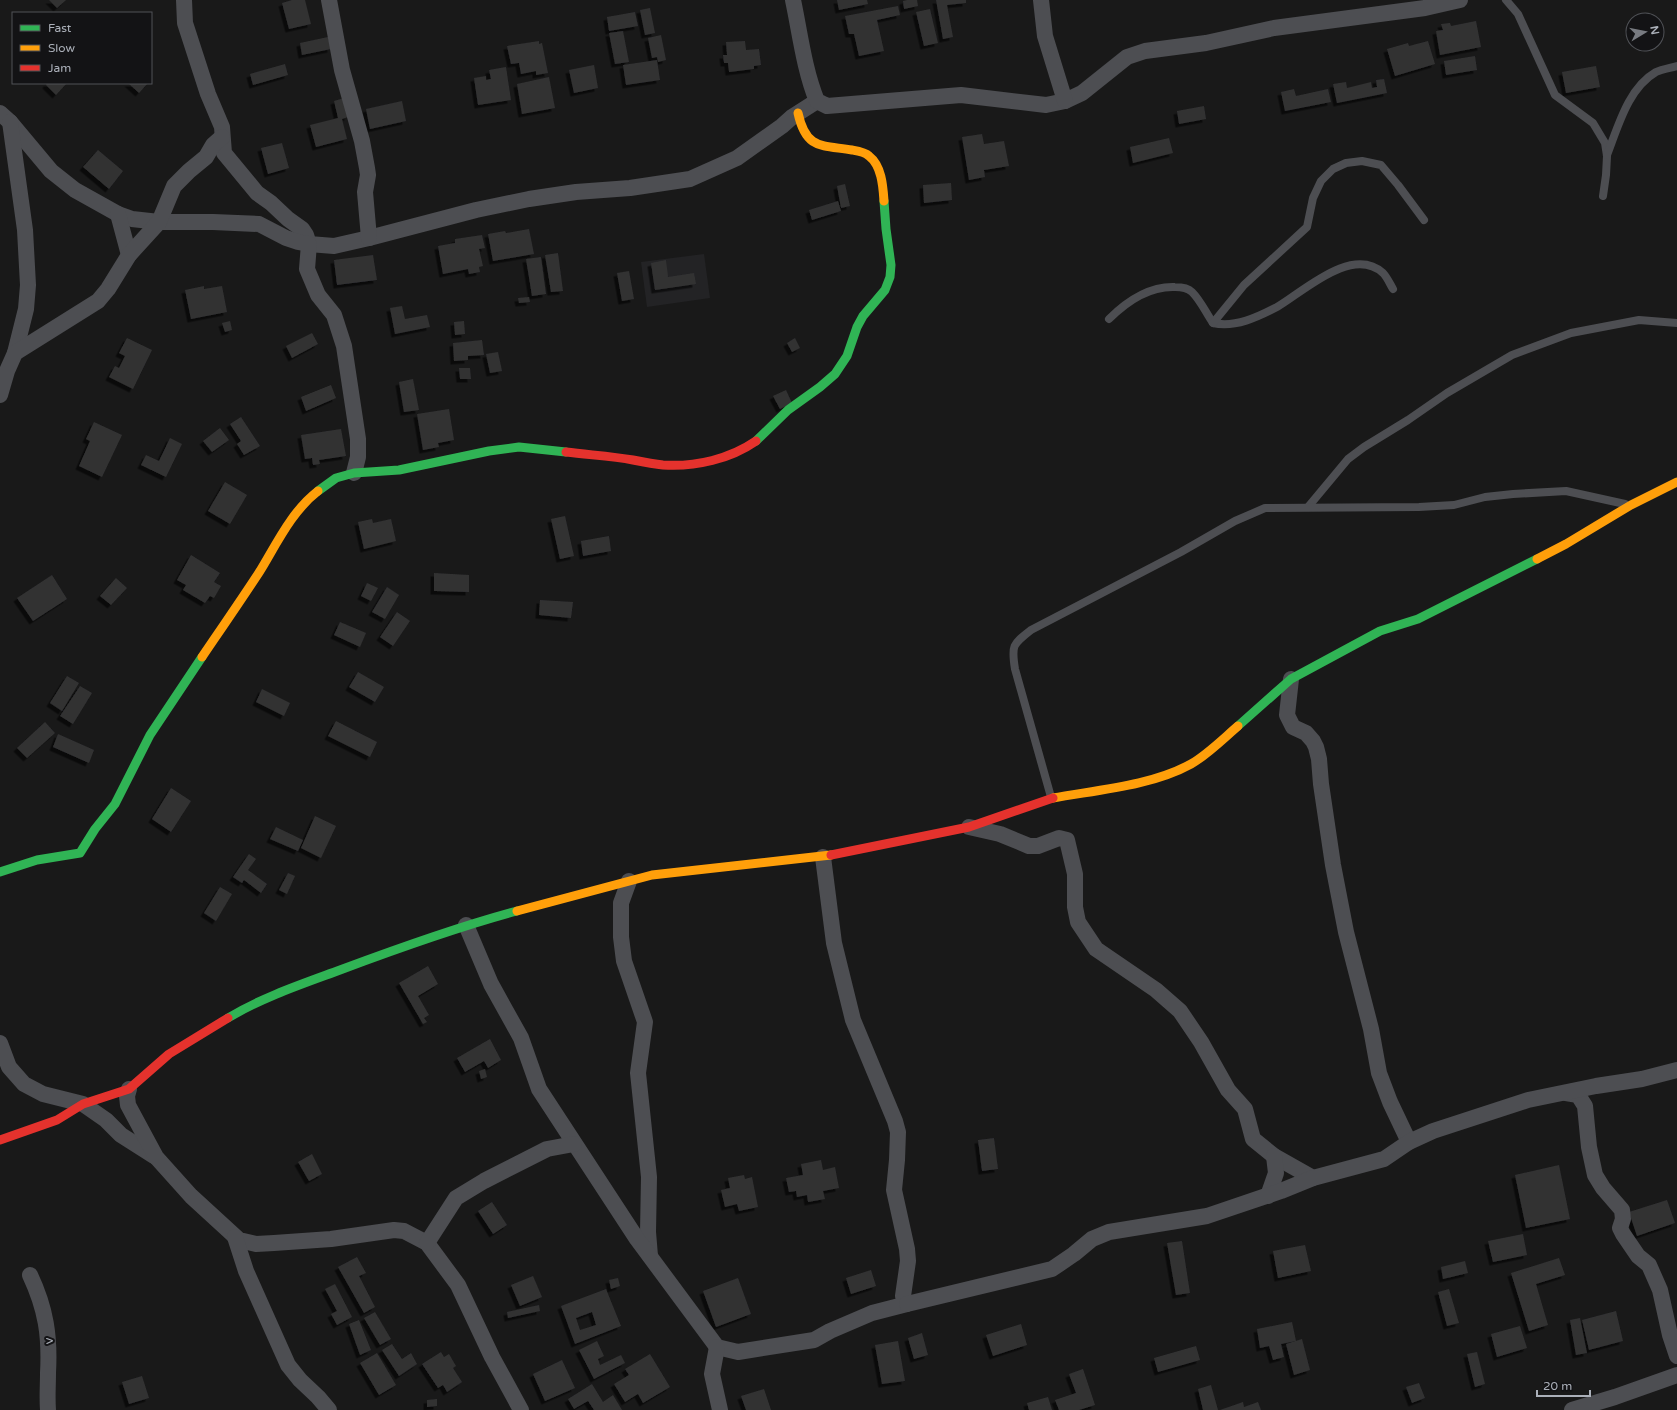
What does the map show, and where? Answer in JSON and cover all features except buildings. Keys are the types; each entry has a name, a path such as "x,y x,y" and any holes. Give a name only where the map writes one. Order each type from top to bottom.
{"street":[{"path":"184,0 185,23 208,94 222,127 224,153 256,193 271,203 288,220 302,230 309,244 307,269 318,295 334,315 340,331 358,439 358,457 354,473"},
{"path":"329,0 342,70 362,141 367,168 368,175 366,192 369,238"},
{"path":"794,0 809,78 817,101 827,106 961,95 1046,105 1065,101 1082,92 1127,57 1144,51 1206,42 1274,28 1425,8 1460,0"},
{"path":"1041,0 1045,36 1065,101"},
{"path":"5,118 51,171 75,190 118,214 132,219 159,222 259,224 292,240 309,244 334,246 476,210 529,199 576,192 630,188 690,179 737,158 798,113 817,101"},
{"path":"0,872 36,860 80,853 95,829 115,804 155,728 259,572 287,526 305,501 336,478 354,473 399,470 489,451 519,447 634,460 647,465 678,466 706,462 738,452 758,440 780,416 826,383 842,365 859,322 866,310 884,294 890,278 891,262 881,177 873,158 865,153 854,150 822,146 809,138 802,127 798,113"},
{"path":"0,395 7,371 15,353 26,309 28,286 25,230 5,118"},
{"path":"15,353 98,301 108,289 129,255 159,222 174,186 188,171 206,157 213,145 222,137"},
{"path":"118,214 129,255"},
{"path":"358,439 369,462 382,470"},
{"path":"0,1140 57,1120 83,1104 129,1089 169,1054 244,1009 309,981 466,925 652,875 823,857 969,827 1051,798 1118,787 1154,778 1192,764 1221,741 1291,678 1380,631 1418,620 1566,544 1631,506 1677,482"},
{"path":"1291,678 1287,715 1293,727 1306,733 1316,747 1319,759 1321,784 1333,865 1346,932 1371,1029 1379,1072 1390,1102 1410,1142"},
{"path":"969,827 1000,834 1029,846 1038,846 1059,838 1067,840 1075,874 1075,907 1078,922 1096,949 1156,990 1180,1010 1201,1042 1228,1090 1245,1109 1253,1139 1274,1156 1313,1178"},
{"path":"823,857 834,943 853,1020 895,1121 898,1132 894,1190 907,1249 907,1268 904,1296 907,1304"},
{"path":"629,881 621,903 621,937 624,961 645,1022 638,1073 649,1178 648,1232 650,1256"},
{"path":"466,925 491,984 521,1038 538,1089 650,1256 717,1347 738,1352 814,1340 830,1331 872,1313 1052,1269 1092,1240 1109,1232 1207,1216 1268,1196 1313,1178 1384,1159 1410,1142 1433,1131 1528,1100 1596,1086 1642,1079 1677,1070"},
{"path":"0,1043 9,1067 24,1084 43,1094 83,1104 106,1120 121,1134 156,1157"},
{"path":"129,1089 127,1096 128,1105 156,1157 191,1196 239,1240 256,1244 274,1243 331,1239 394,1230 404,1231 427,1243 458,1285 492,1356 521,1410"},
{"path":"1566,1093 1578,1095 1585,1106 1589,1147 1595,1175 1603,1188 1622,1210 1623,1219 1620,1228 1623,1234 1634,1251 1649,1265 1660,1290 1670,1335 1677,1356"},
{"path":"427,1243 456,1198 484,1181 547,1149 574,1144"},
{"path":"1268,1196 1276,1173 1274,1156"},
{"path":"235,1237 246,1272 288,1365 300,1380 329,1410"},
{"name":"v","path":"30,1275 40,1297 47,1326 48,1373 46,1394 48,1410"},
{"path":"717,1347 712,1374 720,1410"},
{"path":"1572,1410 1615,1398 1677,1375"}],"lane":[{"path":"1506,0 1518,14 1556,95 1593,123 1605,143 1607,156 1603,196"},
{"path":"1607,156 1626,109 1645,80 1657,71 1677,66"},
{"path":"1213,323 1244,285 1307,227 1314,198 1321,181 1333,169 1346,163 1362,161 1381,165 1424,220"},
{"path":"1109,319 1119,309 1147,291 1163,287 1181,287 1192,291 1213,323 1222,325 1238,323 1277,307 1314,281 1332,272 1351,266 1365,265 1374,268 1384,274 1393,289"},
{"path":"1308,507 1348,459 1364,446 1408,420 1447,393 1512,355 1571,333 1639,320 1677,323"},
{"path":"1051,798 1015,669 1012,651 1016,641 1031,630 1181,552 1235,521 1265,508 1419,507 1454,505 1485,497 1566,491 1631,506"}],"shaded area":[{"path":"704,254 710,298 647,307 641,262"}],"traffic: fast":[{"path":"756,441 788,410 835,374 847,356 857,327 863,316 885,290 890,277 891,265 884,201"},
{"path":"318,491 336,478 354,473 399,470 489,451 519,447 566,452"},
{"path":"1238,726 1291,679 1380,631 1418,619 1537,559"},
{"path":"0,872 37,860 80,853 95,829 115,804 150,735 202,657"},
{"path":"228,1018 269,997 311,980 428,938 517,911"}],"traffic: slow":[{"path":"798,113 801,125 806,134 817,144 861,152 873,160 877,165 881,177 884,201"},
{"path":"1537,559 1566,544 1631,505 1677,482"},
{"path":"202,657 260,571 293,518 300,508 318,491"},
{"path":"1053,798 1124,786 1159,777 1175,771 1191,764 1203,756 1238,726"},
{"path":"517,911 652,875 831,855"}],"traffic: jam":[{"path":"566,452 616,457 652,464 688,465 724,457 735,453 756,441"},
{"path":"831,855 969,827 1053,798"},
{"path":"0,1140 57,1120 83,1104 129,1089 169,1054 228,1018"}]}
